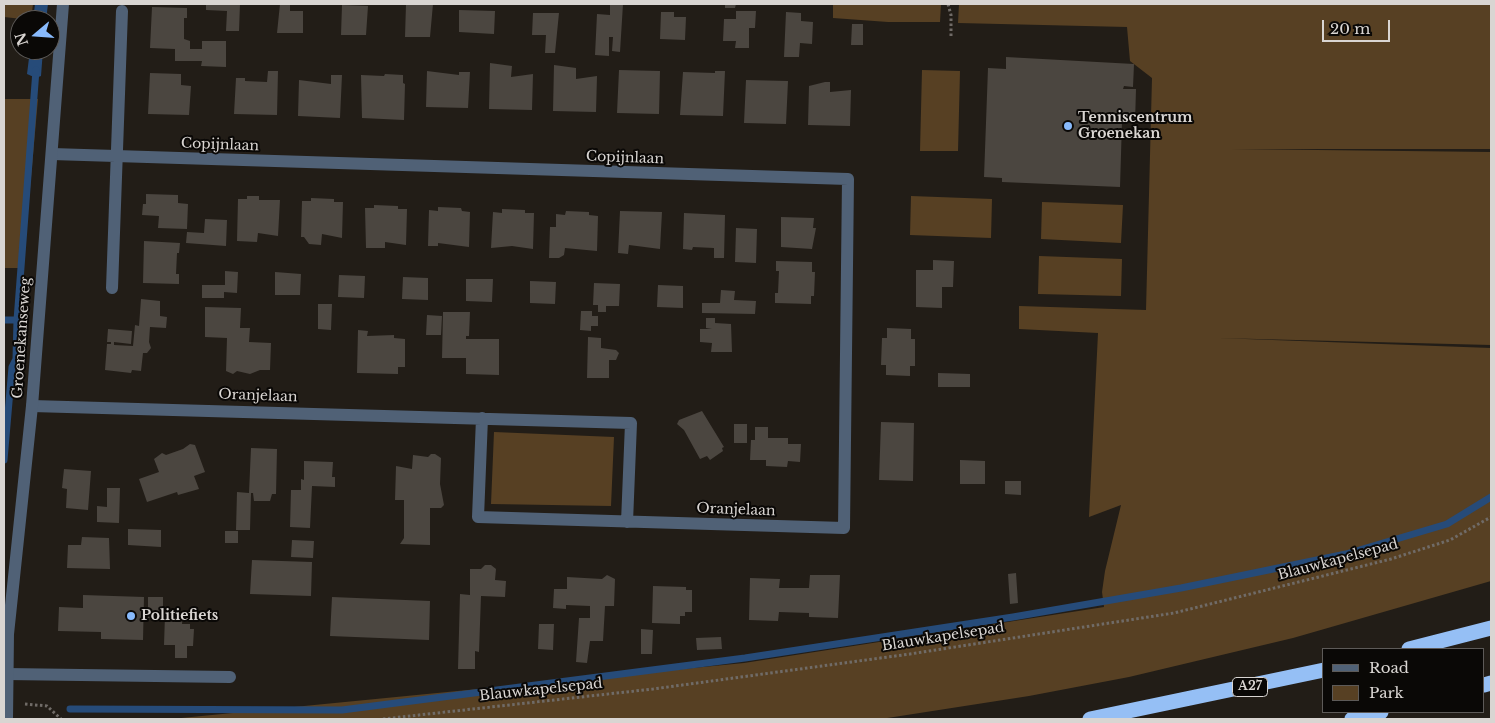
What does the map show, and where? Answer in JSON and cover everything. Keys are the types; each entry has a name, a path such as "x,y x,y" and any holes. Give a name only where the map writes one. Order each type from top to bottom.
{"highway":[{"path":"1413,648 1491,628"},
{"name":"A27","path":"1090,719 1322,670"},
{"path":"1352,719 1377,713"}],"street":[{"name":"Groenekanseweg","path":"7,719 6,674 8,634 32,406 63,4"},
{"path":"112,288 122,11"},
{"name":"Copijnlaan","path":"52,154 848,179 844,528"},
{"name":"Oranjelaan","path":"32,406 631,423 627,522"},
{"name":"Oranjelaan","path":"482,418 478,517 844,528"},
{"path":"6,674 230,678"}],"path":[{"path":"948,4 951,15 951,38"},
{"name":"Blauwkapelsepad","path":"383,719 653,688 910,654 1174,613 1391,559 1450,540 1491,517"},
{"path":"7,704 47,706 61,719"}],"green space":[{"path":"4,4 33,4 32,10 10,10 10,18 4,17"},
{"path":"833,4 941,4 940,22 888,22 833,18"},
{"path":"959,4 1491,4 1491,149 1232,149 1491,152 1491,345 1218,338 1491,348 1491,581 1293,638 1129,677 1029,696 881,719 171,719 744,663 1104,607 1102,592 1105,571 1121,505 1089,517 1098,333 1019,329 1019,306 1146,310 1152,78 1130,61 1127,27 958,23"},
{"path":"922,70 960,71 958,151 920,151"},
{"path":"4,99 38,99 23,268 4,268"},
{"path":"911,196 992,199 991,238 910,235"},
{"path":"1042,202 1123,205 1121,243 1041,239"},
{"path":"1039,256 1122,259 1121,296 1038,294"},
{"path":"494,432 614,437 611,506 491,504"}],"water":[{"path":"35,4 48,4 47,10 34,10"},
{"path":"29,60 42,60 41,76 36,78 27,74"}],"building":[{"path":"206,4 240,4 239,31 226,31 227,11 206,10"},
{"path":"280,4 290,4 290,11 303,11 303,33 277,33"},
{"path":"406,4 433,4 430,37 405,37"},
{"path":"610,4 623,4 620,52 612,51 613,37 609,37 609,56 595,55 597,14 610,15"},
{"path":"725,4 736,4 735,8 725,8"},
{"path":"342,5 368,6 366,35 341,35"},
{"path":"152,7 187,8 187,18 184,18 184,39 190,41 190,49 202,49 202,41 226,41 226,67 201,66 202,61 175,61 175,49 150,48"},
{"path":"459,10 495,11 494,34 459,32"},
{"path":"736,11 756,11 755,28 749,28 749,48 735,48 736,41 723,41 724,19 736,19"},
{"path":"661,12 674,12 674,17 686,17 685,40 660,39"},
{"path":"786,12 801,13 801,21 813,22 812,44 800,43 799,57 784,57"},
{"path":"533,13 559,13 555,53 545,53 546,35 532,35"},
{"path":"852,24 863,24 863,45 851,45"},
{"path":"1006,57 1134,64 1133,87 1124,86 1123,89 1136,89 1135,123 1122,122 1120,187 1002,182 1002,178 984,177 988,68 1006,69"},
{"path":"490,63 512,66 511,77 533,74 532,110 489,109"},
{"path":"554,65 576,68 576,79 597,76 596,112 553,111"},
{"path":"619,70 660,71 659,114 617,113"},
{"path":"268,71 278,71 277,115 234,114 236,78 245,78 245,81 267,82"},
{"path":"427,71 459,75 459,72 470,72 468,108 426,107"},
{"path":"715,71 725,71 723,116 680,115 683,72 715,73"},
{"path":"150,73 181,74 181,85 191,86 189,115 148,114"},
{"path":"385,74 403,75 403,83 405,84 404,120 362,118 361,75 384,76"},
{"path":"331,75 342,75 340,118 298,116 299,80 331,84"},
{"path":"746,80 788,81 786,124 744,123"},
{"path":"830,82 830,92 851,90 850,126 808,125 809,86"},
{"path":"146,194 178,195 178,203 188,204 187,229 158,228 159,216 142,215 143,204 146,204"},
{"path":"247,196 259,196 259,200 280,200 278,236 258,233 257,242 237,241 238,199 247,199"},
{"path":"311,198 334,199 334,202 343,202 342,238 322,234 321,245 309,244 304,237 301,237 302,201 311,201"},
{"path":"374,205 398,206 398,209 407,209 406,245 385,242 385,248 366,248 365,208 374,208"},
{"path":"438,207 461,208 462,211 470,212 469,247 438,243 438,246 428,246 429,210 438,211"},
{"path":"502,209 525,210 525,213 534,213 533,249 512,246 491,248 493,212 502,213"},
{"path":"566,211 589,212 589,215 598,216 597,251 565,248 564,255 559,258 549,258 550,227 556,227 556,214 565,215"},
{"path":"620,211 662,212 660,249 629,245 628,254 618,253"},
{"path":"684,213 725,215 724,258 714,258 714,248 693,247 692,250 683,249"},
{"path":"781,217 814,218 813,228 816,228 812,249 781,247"},
{"path":"205,219 227,220 226,246 186,243 187,232 204,233"},
{"path":"736,228 757,229 756,263 735,262"},
{"path":"144,241 180,243 179,253 177,253 176,274 179,274 179,284 143,283"},
{"path":"933,260 954,261 953,287 942,287 942,308 916,307 916,270 933,270"},
{"path":"776,261 812,262 812,272 815,272 814,296 811,296 811,304 775,303 775,293 778,293 779,271 776,271"},
{"path":"225,271 238,272 237,293 224,292 224,298 202,298 202,285 225,285"},
{"path":"275,272 301,274 300,295 275,295"},
{"path":"339,275 365,276 364,298 338,297"},
{"path":"403,277 428,278 428,300 402,299"},
{"path":"466,279 493,279 492,302 466,301"},
{"path":"530,281 556,282 555,304 530,303"},
{"path":"594,283 620,284 619,306 606,306 606,312 598,312 598,305 593,305"},
{"path":"658,285 683,286 683,308 657,307"},
{"path":"721,290 735,291 734,300 756,301 755,314 702,313 702,303 720,303"},
{"path":"141,299 160,301 160,316 167,317 166,328 150,327 149,342 151,348 147,353 143,353 141,371 132,370 131,373 105,370 107,344 111,344 111,342 107,342 108,329 132,331 131,344 114,342 114,345 133,346 135,325 139,326"},
{"path":"318,304 332,304 331,330 318,329"},
{"path":"205,307 241,308 240,328 250,328 249,342 271,343 270,370 260,370 250,374 237,371 233,374 226,371 227,338 205,337"},
{"path":"581,311 592,311 592,316 598,316 598,326 591,326 591,331 580,330"},
{"path":"443,312 470,312 469,336 466,336 466,339 499,339 499,375 466,374 466,358 442,358"},
{"path":"427,315 442,316 441,335 426,335"},
{"path":"706,318 715,318 715,323 731,324 732,352 711,352 712,343 700,342 700,329 712,329 706,328"},
{"path":"887,328 911,329 911,339 915,339 915,366 910,366 910,376 886,375 886,365 881,365 882,338 887,338"},
{"path":"358,330 368,331 367,336 394,335 394,338 405,339 405,367 398,367 398,374 357,373"},
{"path":"588,337 601,338 601,348 616,350 619,353 616,360 609,360 609,378 587,378"},
{"path":"938,373 970,374 970,387 938,387"},
{"path":"702,411 724,447 722,448 723,451 710,460 707,456 700,459 684,430 677,424 679,420"},
{"path":"881,422 914,423 913,481 879,480"},
{"path":"734,424 747,424 747,443 734,443"},
{"path":"755,427 768,427 768,438 788,438 788,444 801,444 800,462 788,461 787,467 766,466 766,460 750,460 751,440 755,440"},
{"path":"190,444 195,445 205,472 194,476 199,489 178,495 177,492 147,502 139,479 159,472 154,459 162,453 166,455 183,449"},
{"path":"251,448 277,449 276,494 272,494 270,501 254,501 253,493 251,493 250,530 236,530 237,492 249,493"},
{"path":"431,454 441,458 440,484 444,505 441,508 430,508 430,545 400,544 404,538 404,500 395,500 396,466 412,469 413,455 428,457"},
{"path":"960,460 985,461 985,484 960,484"},
{"path":"304,461 333,462 332,477 335,477 335,487 312,486 310,528 290,527 291,490 301,490 301,479 304,480"},
{"path":"64,469 91,471 88,510 66,508 67,489 62,488"},
{"path":"1005,481 1021,481 1021,495 1005,494"},
{"path":"107,488 120,488 119,523 97,522 97,506 107,507"},
{"path":"128,529 161,530 161,547 128,545"},
{"path":"225,531 238,531 238,543 225,543"},
{"path":"82,537 109,538 110,569 67,568 68,545 81,545"},
{"path":"292,540 314,541 313,558 291,557"},
{"path":"252,560 312,562 311,596 250,594"},
{"path":"485,565 491,565 496,569 495,580 506,581 505,597 481,596 479,652 475,651 475,669 458,669 460,594 470,595 470,569 481,569"},
{"path":"1016,573 1018,603 1010,604 1008,574"},
{"path":"607,575 615,579 614,606 605,606 603,641 590,641 587,663 576,662 579,618 590,618 590,606 566,605 566,609 553,608 554,589 567,589 567,577 602,579"},
{"path":"810,575 840,575 838,618 809,617 809,613 779,612 778,621 749,620 750,578 780,579 779,588 809,588"},
{"path":"653,586 686,587 686,590 692,590 692,612 685,612 685,616 680,616 680,624 652,623"},
{"path":"83,595 144,597 143,640 101,639 101,632 58,631 59,607 83,608"},
{"path":"148,597 163,597 163,619 148,618"},
{"path":"332,597 430,601 429,640 330,636"},
{"path":"165,615 183,615 182,624 190,624 190,629 194,629 193,646 187,646 187,658 175,658 175,645 164,645"},
{"path":"539,624 554,624 553,650 538,649"},
{"path":"641,629 653,630 652,654 641,654"},
{"path":"721,637 722,649 697,650 696,638"}],"waterway":[{"path":"4,460 12,367 16,359 17,320 36,70"},
{"path":"4,320 17,320"},
{"path":"70,709 342,710 745,658 1013,617 1181,588 1346,554 1447,524 1491,497"}],"place":[{"name":"Tenniscentrum Groenekan","path":"1068,126"},
{"name":"Politiefiets","path":"131,616"}]}
